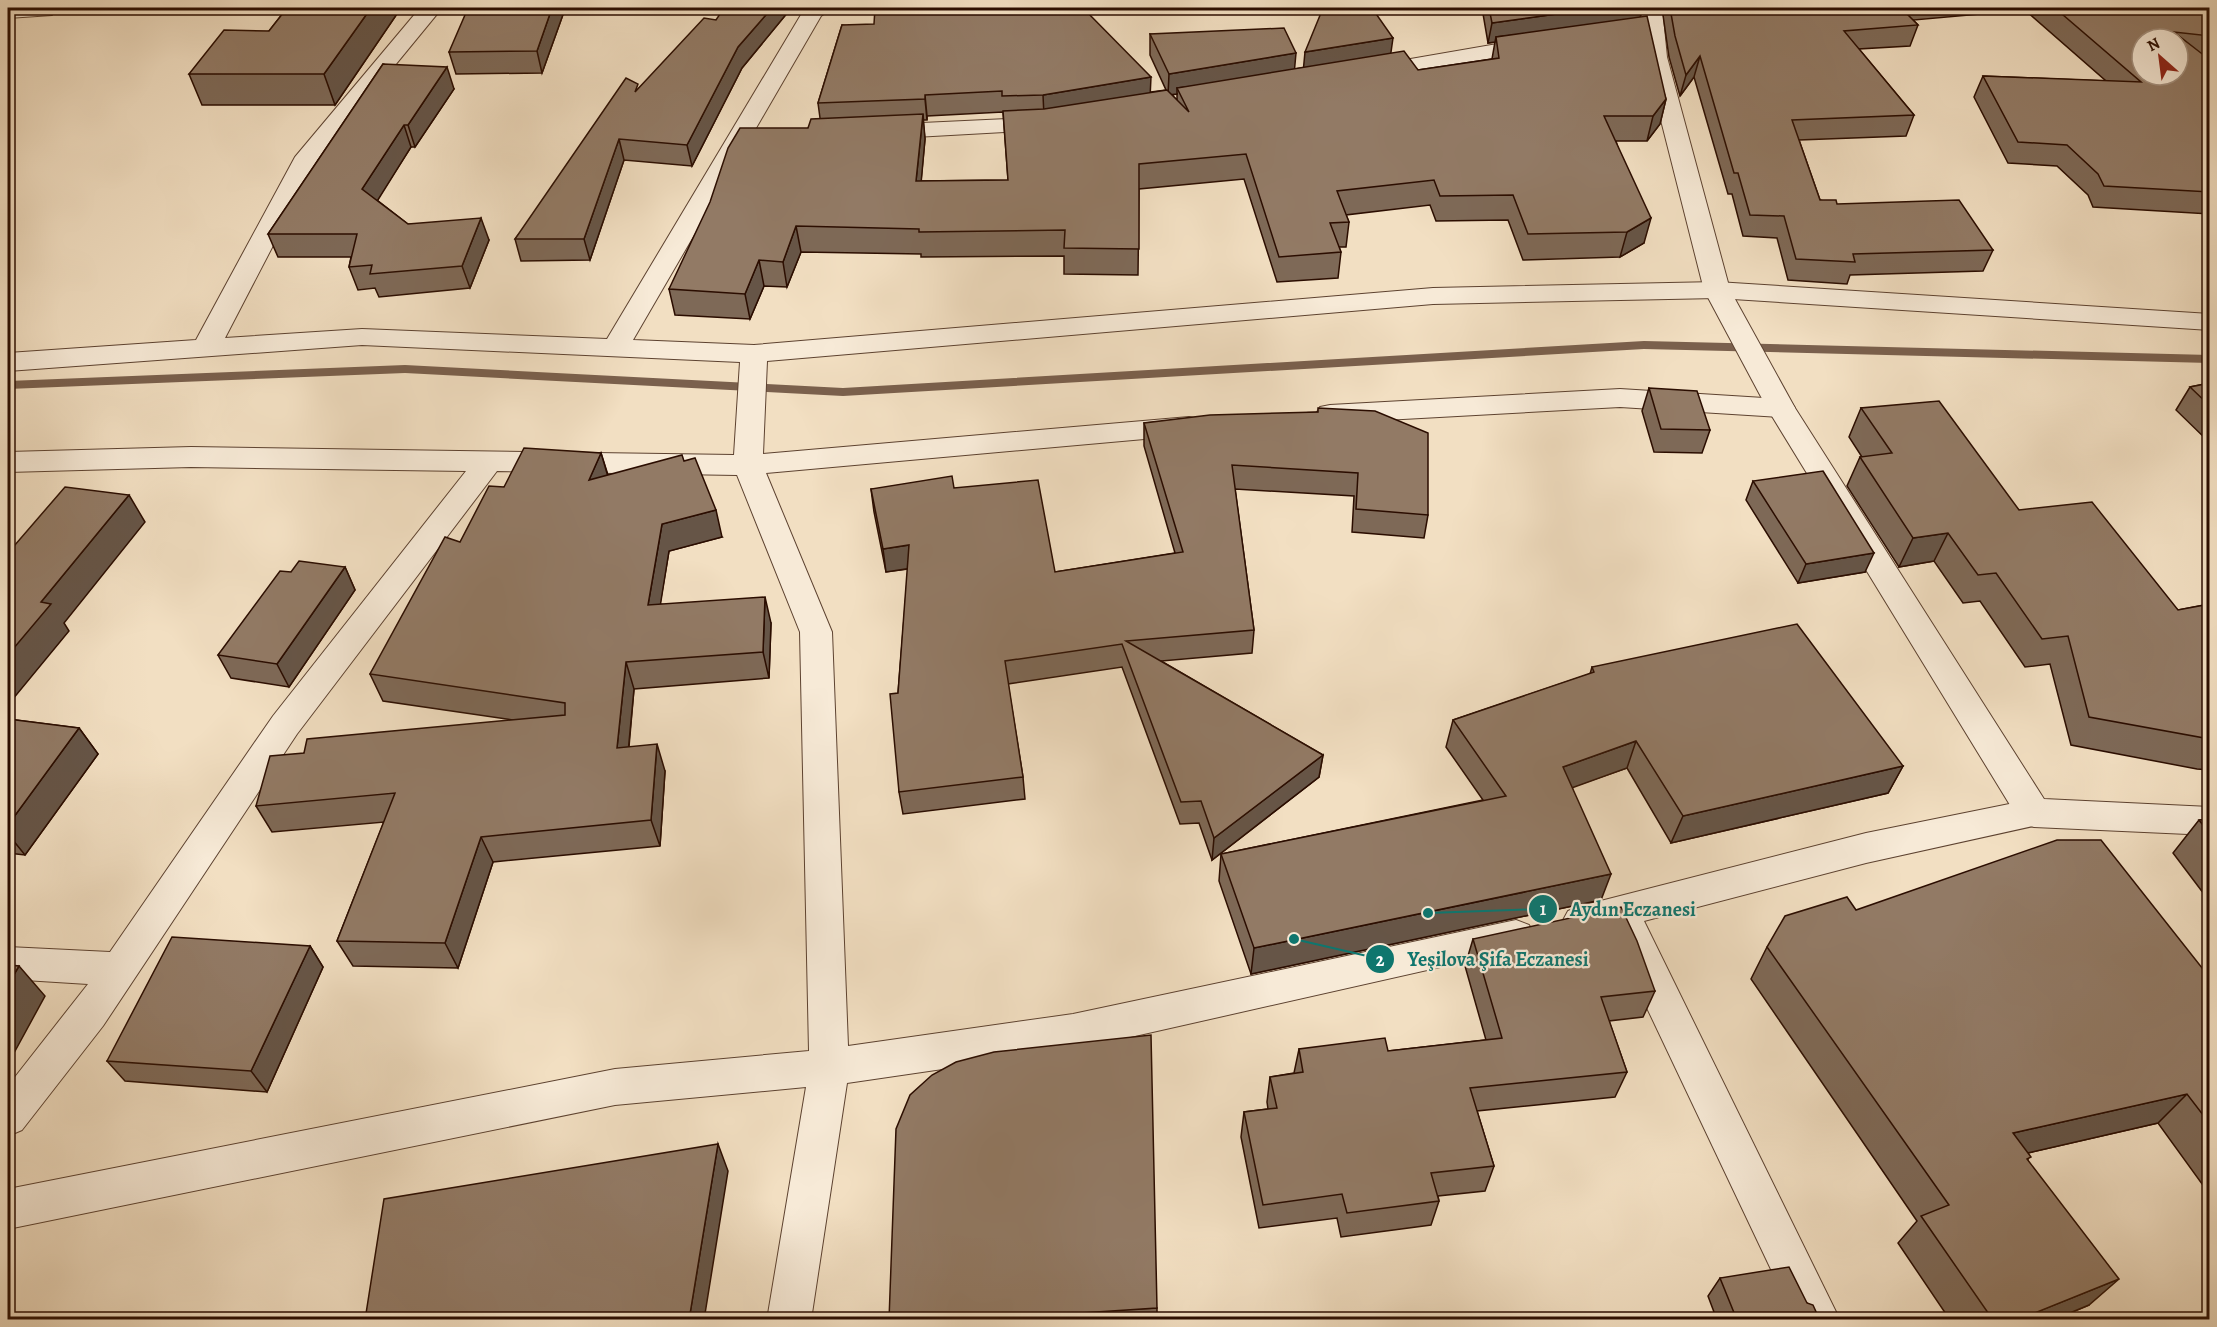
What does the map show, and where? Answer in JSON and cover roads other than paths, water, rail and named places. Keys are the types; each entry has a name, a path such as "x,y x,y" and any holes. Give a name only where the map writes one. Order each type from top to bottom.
{"street":[{"path":"206,348 307,157 431,8"},
{"path":"615,348 751,136 813,12 821,8"},
{"path":"8,12 44,10"},
{"path":"1645,23 1722,298 1775,397 2034,813"},
{"path":"1352,76 1562,40"},
{"path":"857,132 1044,125 1066,122"},
{"path":"8,362 362,337 615,348 754,361 1433,296 1722,298 2210,322"},
{"path":"754,361 749,452 816,632 829,1067 789,1320"},
{"path":"1308,415 1620,398 1775,397"},
{"path":"8,462 191,457 489,461 749,452 1212,423"},
{"path":"8,1117 90,1014 285,725 489,461"},
{"path":"8,1209 615,1087 829,1067 1074,1032 1621,914 1866,848 2034,813 2210,821"},
{"path":"1621,914 1818,1320"},
{"path":"8,963 120,969"}],"waterway":[{"path":"8,385 405,369 843,392 1644,345 2210,359"}],"place":[{"name":"Aydın Eczanesi","path":"1428,913"},
{"name":"Yeşilova Şifa Eczanesi","path":"1294,939"}]}
